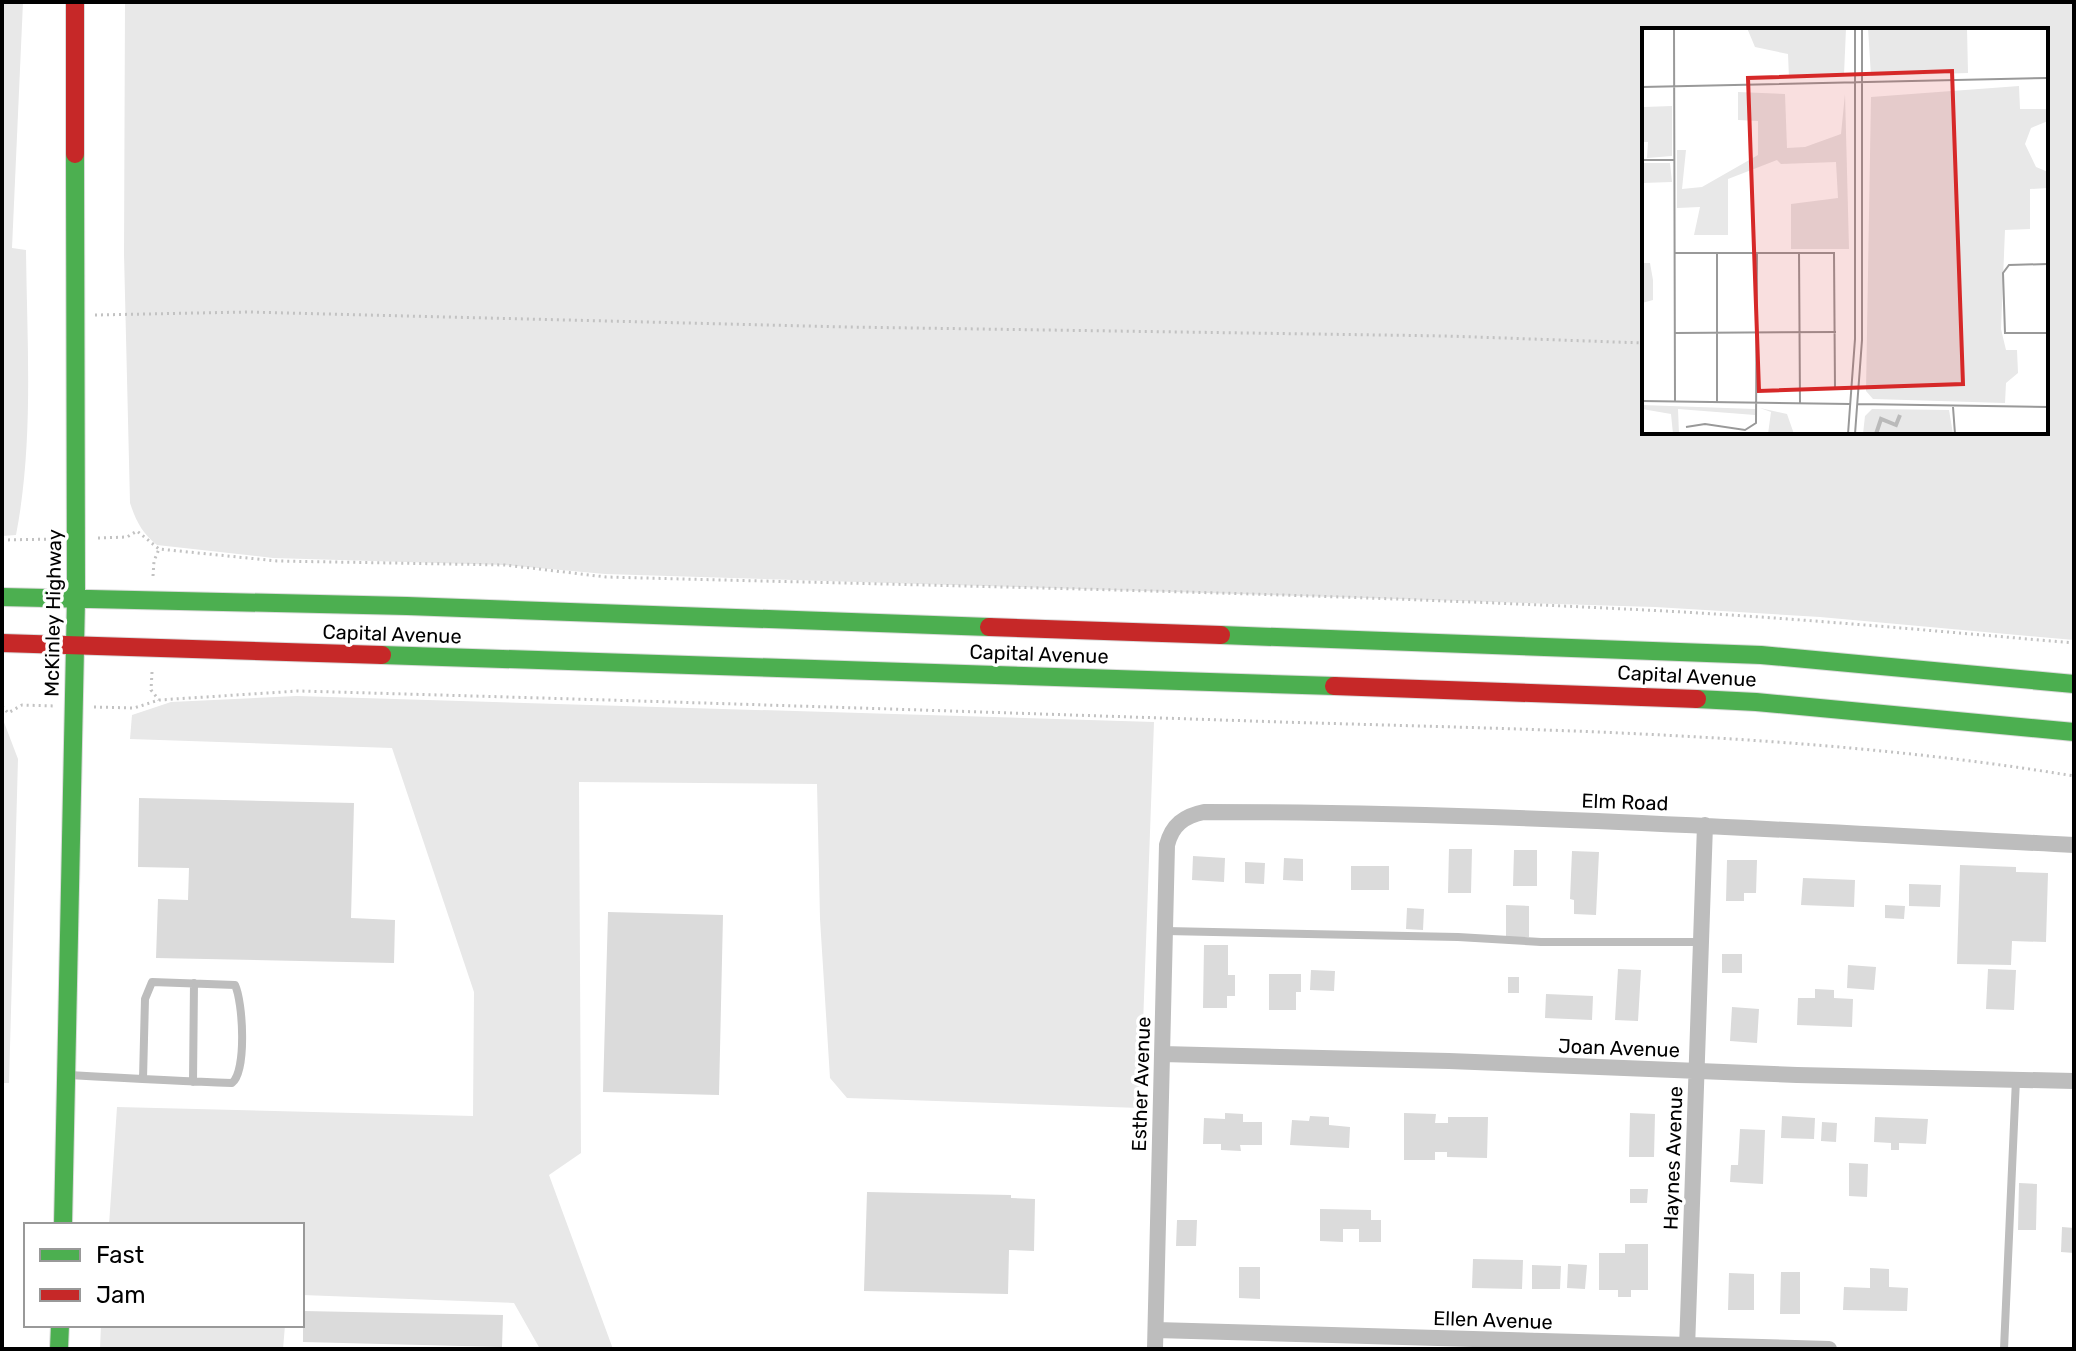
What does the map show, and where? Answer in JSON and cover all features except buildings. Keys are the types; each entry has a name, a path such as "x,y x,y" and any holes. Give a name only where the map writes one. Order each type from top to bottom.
{"main road":[{"name":"McKinley Highway","path":"63,1223 76,599 75,2"},
{"name":"Capital Avenue","path":"2,597 407,606 1761,655 2074,684"},
{"name":"Capital Avenue","path":"2,643 1617,695 1756,702 2074,732"},
{"path":"59,1349 60,1327"}],"street":[{"name":"Elm Road","path":"1177,823 1189,815 1204,812 1321,812 1705,825 2074,845"},
{"name":"Esther Avenue","path":"1155,1349 1167,845 1177,823"},
{"name":"Haynes Avenue","path":"1687,1347 1705,825"},
{"name":"Joan Avenue","path":"1162,1054 2074,1081"},
{"name":"Ellen Avenue","path":"1156,1330 1829,1349"}],"lane":[{"path":"1165,931 1458,937 1541,942 1701,942"},
{"path":"68,1075 193,1082 232,1083 241,1067 240,995 235,985 152,982 145,999 143,1079"},
{"path":"193,1082 194,983"},
{"path":"2004,1349 2016,1079"}],"path":[{"path":"75,315 248,312 1642,343"},
{"path":"137,531 159,549 277,561 505,565 606,577 1626,609 1814,620 2074,643"},
{"path":"2,540 13,540"},
{"path":"134,708 159,700 298,691 1354,724 1848,746 1978,760 2074,776"},
{"path":"2,706 8,713"}],"shaded area":[{"path":"2,2 23,2 12,248 26,250 28,393 25,465 16,535 2,536"},
{"path":"125,2 2074,2 2074,640 1820,617 1655,607 605,574 505,565 273,558 157,545 140,526 130,503 124,254"},
{"path":"297,696 1154,722 1140,1108 847,1098 830,1078 820,919 817,784 579,782 581,1153 549,1175 613,1349 540,1349 514,1303 304,1295 304,1223 109,1223 117,1107 473,1116 474,992 392,748 130,739 132,715 171,702"},
{"path":"2,717 18,759 9,1083 2,1083"},
{"path":"101,1327 285,1327 283,1349 100,1349"}],"traffic: fast":[{"path":"63,1223 76,599 75,154"},
{"path":"2,597 407,606 989,627"},
{"path":"1221,635 1761,655 2074,684"},
{"path":"382,655 1334,686"},
{"path":"1697,699 2074,732"},
{"path":"59,1349 60,1327"}],"traffic: jam":[{"path":"75,2 75,154"},
{"path":"989,627 1221,635"},
{"path":"2,643 382,655"},
{"path":"1334,686 1697,699"}]}
